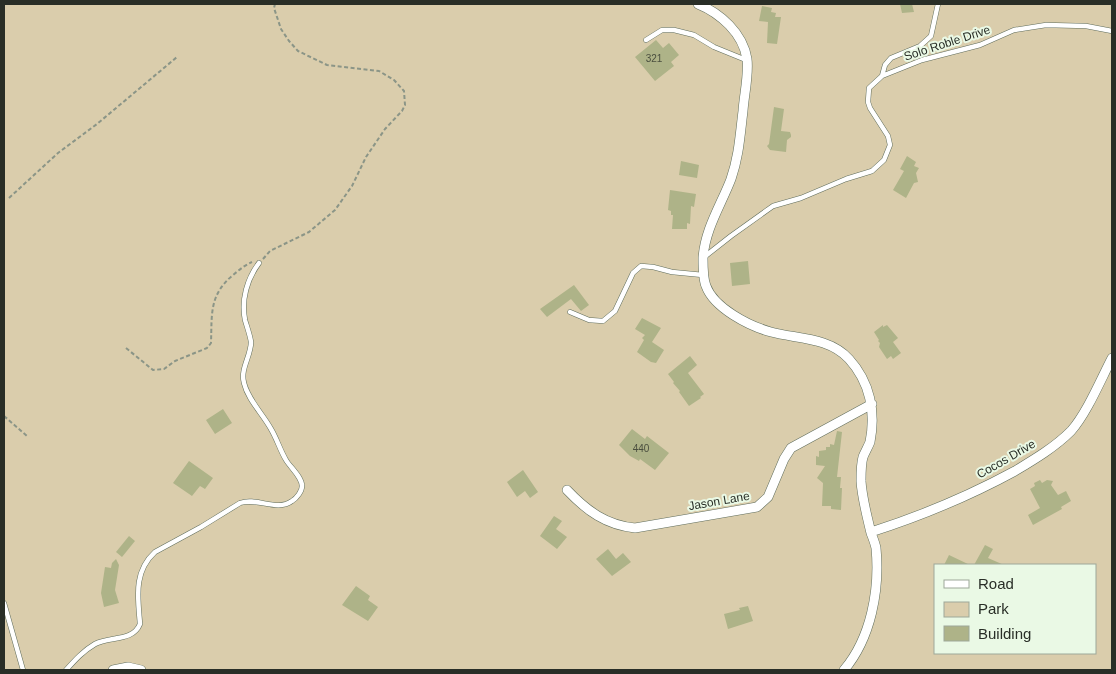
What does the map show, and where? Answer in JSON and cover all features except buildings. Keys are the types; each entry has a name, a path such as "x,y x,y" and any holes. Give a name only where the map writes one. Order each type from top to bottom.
{"street":[{"path":"698,4 712,10 730,26 742,45 747,61 738,156 730,180 710,225 703,259 706,286 723,308 745,321 769,331 821,342 838,349 858,371 867,387 872,404 873,415 869,444 863,458 861,477 862,492 876,547 876,592 870,621 853,659 844,670"},
{"name":"Cocos Drive","path":"871,532 917,518 991,484 1032,461 1057,444 1079,419 1112,358"},
{"name":"Jason Lane","path":"567,490 582,506 595,515 620,526 635,528 757,507 768,497 784,459 792,448 872,404"},
{"path":"113,670 128,667 140,670"}],"lane":[{"path":"703,259 773,206 801,198 846,179 872,171 884,160 890,145 888,136 870,108 868,102 869,88 882,76 885,65 891,58 920,46 931,36 938,4"},
{"name":"Solo Roble Drive","path":"882,76 922,60 980,45 1014,30 1046,25 1086,26 1112,31"},
{"path":"646,40 662,30 674,30 694,35 714,48 747,61"},
{"path":"66,670 82,652 97,643 128,636 138,629 140,624 138,584 141,570 155,552 247,500 282,506 298,497 302,486 300,480 286,460 271,428 243,383 243,370 251,343 243,301 251,274 259,263"},
{"path":"570,312 590,320 603,321 614,311 633,273 641,266 672,272 705,275"},
{"path":"4,603 24,670"}],"path":[{"path":"126,348 153,370 164,369 176,361 207,348 212,343 212,306 218,290 224,282 246,264 252,261 259,263 270,251 309,232 335,210 352,186 366,157 385,129 402,111 405,105 404,91 394,80 379,71 327,65 298,52 281,29 274,8 275,4"},
{"path":"8,198 58,153 97,124 177,57"},
{"path":"4,416 27,436"}],"green space":[{"path":"4,4 1112,4 1112,670 4,670"}]}
